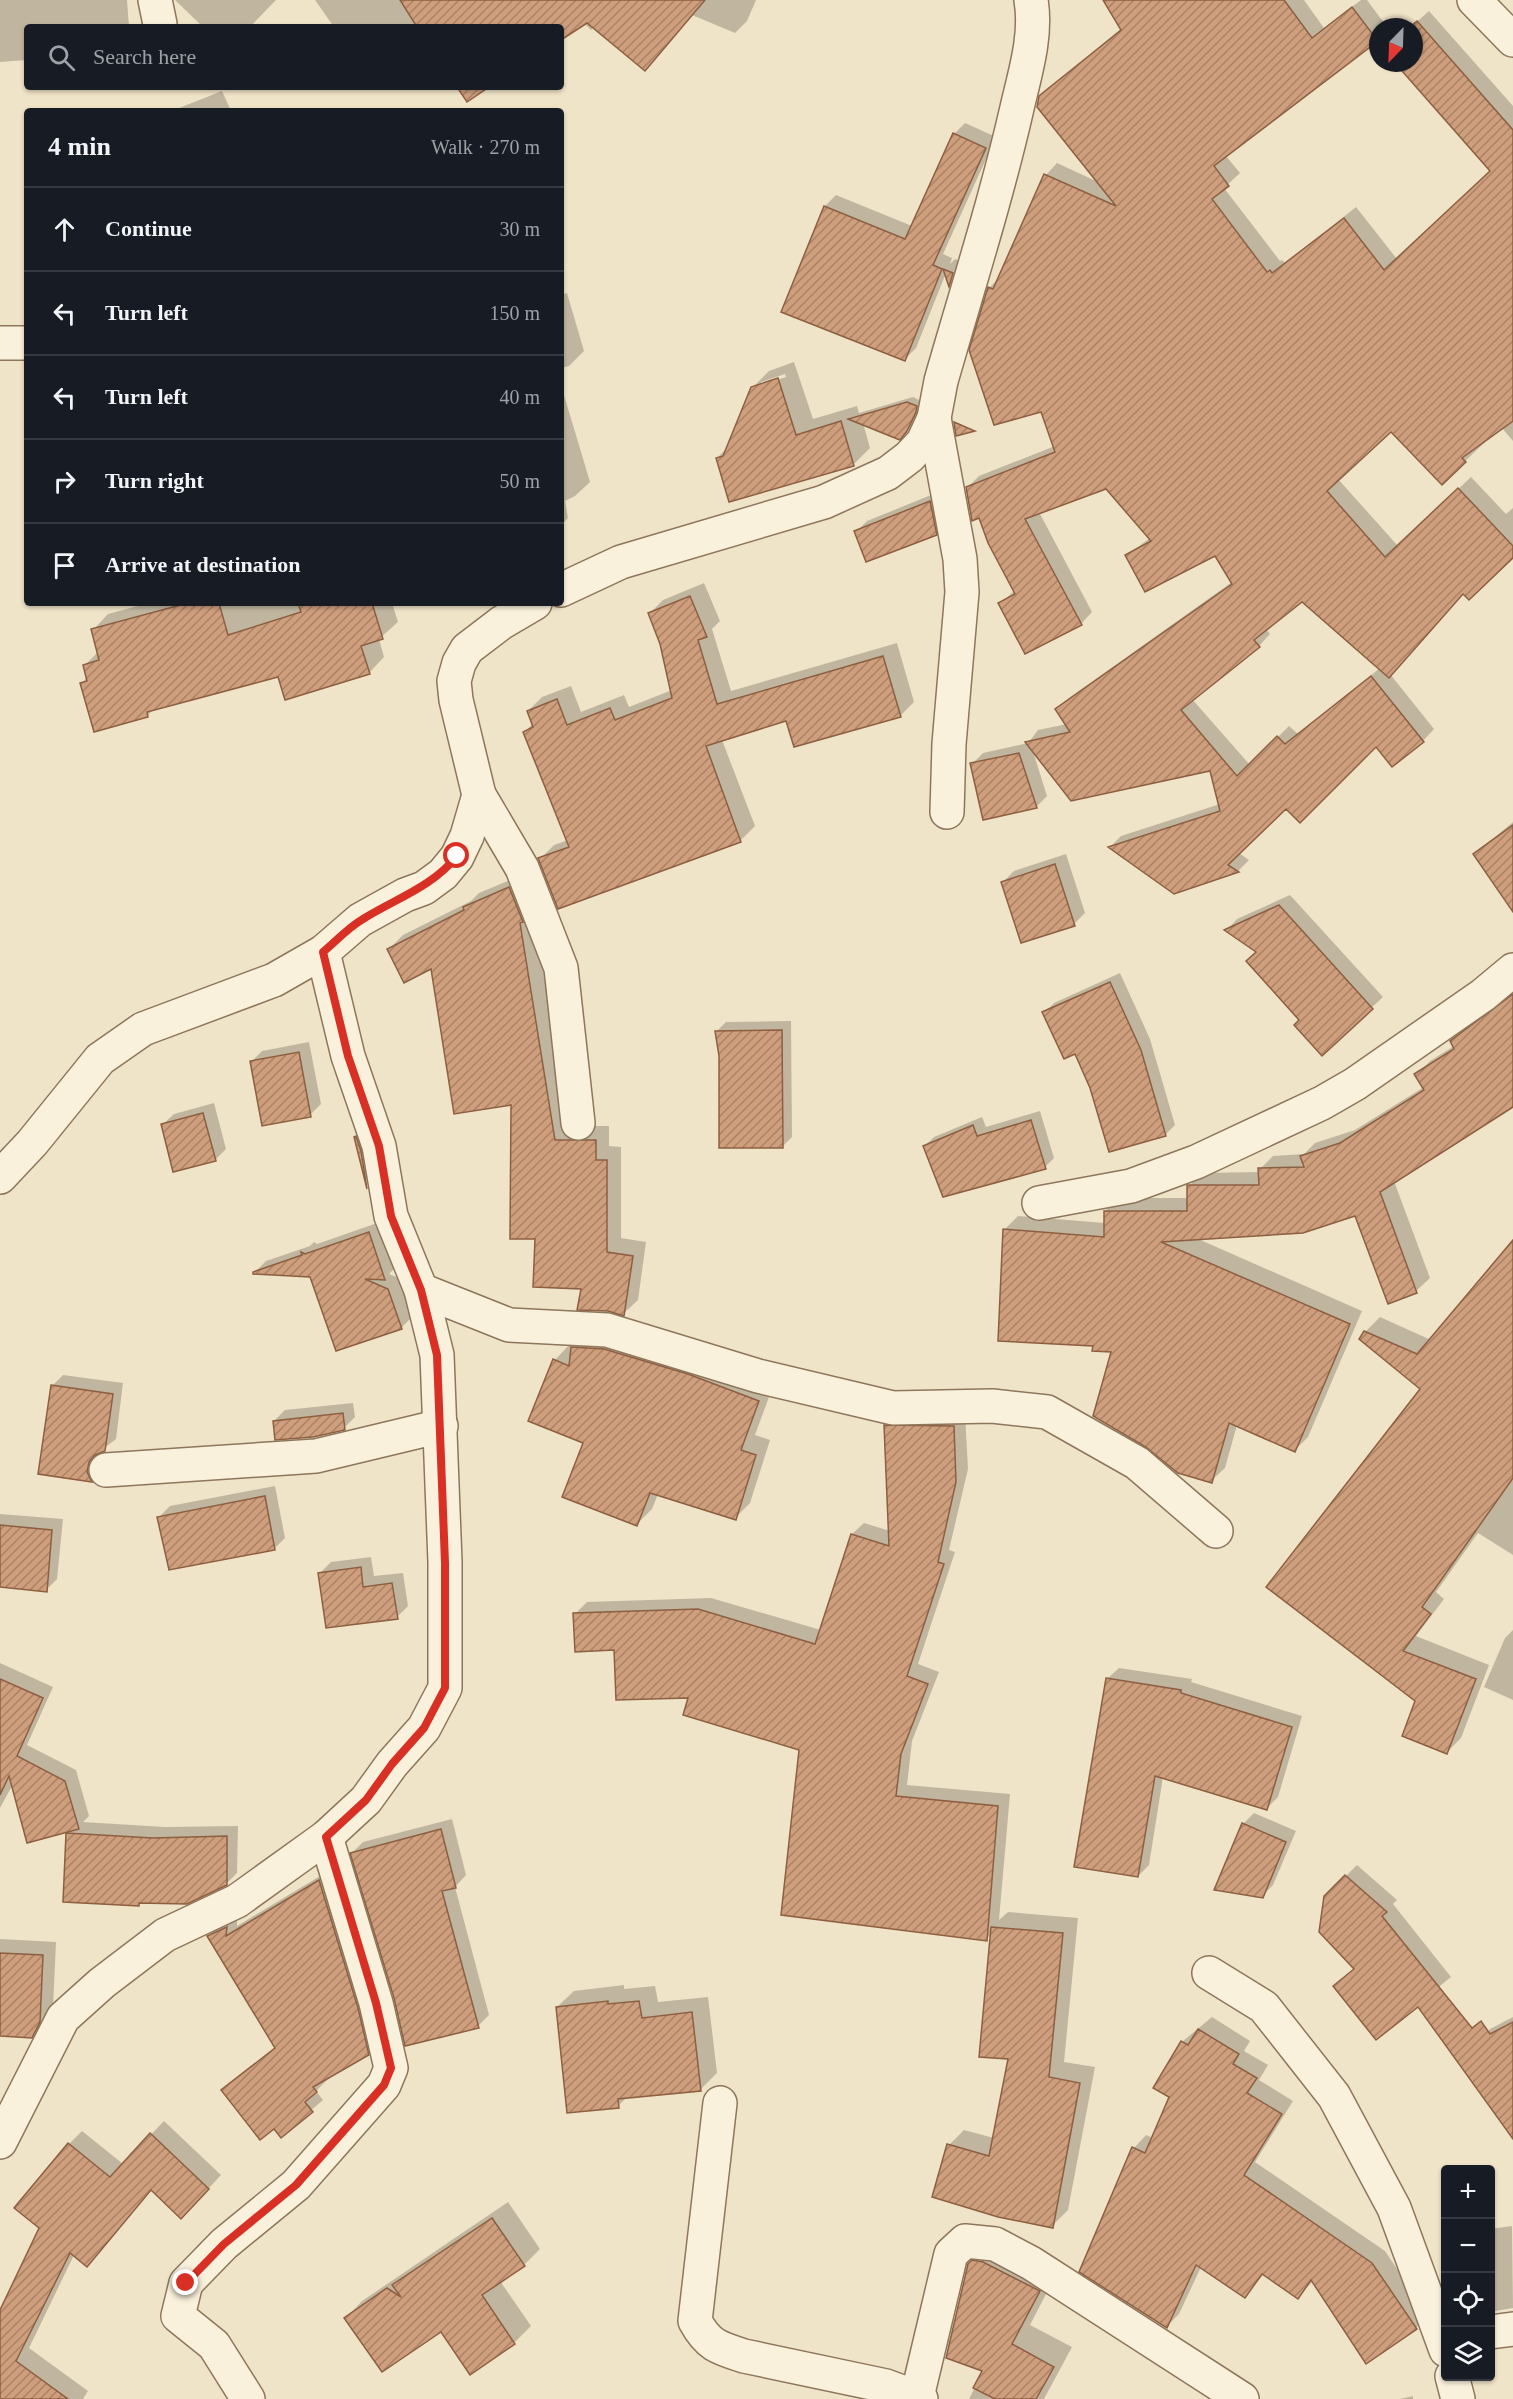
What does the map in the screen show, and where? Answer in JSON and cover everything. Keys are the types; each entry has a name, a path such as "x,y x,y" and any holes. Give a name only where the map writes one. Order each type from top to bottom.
{"street":[{"path":"564,589 621,562 824,502 888,473 909,457 923,442 934,418 941,381 1008,148 1028,61 1033,25 1031,0"},
{"path":"1474,0 1513,39"},
{"path":"0,343 24,343"},
{"path":"934,418 960,559 962,592 949,744 947,812"},
{"path":"529,606 501,623 467,649 459,663 454,681 456,700 479,795 522,868 561,968 578,1123"},
{"path":"0,1177 32,1143 100,1059 143,1029 274,980 323,952 360,920 405,895 424,888 443,874 457,856 467,836 479,795"},
{"path":"0,2142 63,2018 102,1983 165,1935 237,1901 326,1837 366,1800 392,1764 424,1728 445,1688 445,1563 437,1355 421,1290 391,1216 379,1146 348,1056 323,952"},
{"path":"1039,1203 1131,1186 1196,1162 1322,1103 1355,1084 1473,1002 1513,970"},
{"path":"421,1290 509,1325 607,1330 759,1376 893,1408 992,1406 1047,1412 1137,1463 1216,1532"},
{"path":"106,1470 316,1456 441,1426"},
{"path":"248,2399 214,2345 178,2316 186,2283 224,2244 296,2185 384,2085 391,2068 376,2003 326,1837"},
{"path":"1209,1973 1264,2007 1334,2096 1394,2208 1441,2332"},
{"path":"720,2103 695,2321 705,2340 744,2356 836,2374 886,2386 919,2398 951,2254 965,2241 995,2244 1031,2263 1242,2399"},
{"path":"1495,2331 1513,2329"},
{"path":"1453,2381 1458,2399"}],"building":[{"path":"400,0 705,0 645,71 587,23 564,38 564,24 415,24"},
{"path":"1103,0 1284,0 1312,38 1352,7 1369,29 1369,48 1214,166 1229,186 1212,199 1267,272 1270,270 1272,273 1344,218 1384,270 1490,171 1403,72 1423,72 1423,28 1513,130 1513,421 1462,458 1466,462 1442,485 1391,432 1327,491 1385,557 1458,488 1513,546 1513,558 1469,600 1463,594 1389,678 1302,602 1254,640 1260,647 1181,710 1237,776 1277,736 1285,744 1371,676 1424,742 1392,767 1376,747 1300,823 1286,809 1228,865 1239,872 1174,894 1108,847 1220,811 1210,771 1071,801 1025,742 1070,732 1055,709 1232,584 1215,556 1145,592 1125,555 1151,541 1106,489 1025,519 1082,625 1025,654 998,603 1015,594 988,543 979,518 972,521 966,487 1055,452 1041,412 994,425 969,350 988,287 993,289 1044,174 1116,206 1037,107 1039,96 1121,30"},
{"path":"459,90 485,90 467,102"},
{"path":"953,133 986,148 933,265 942,269 905,361 781,312 824,206 905,239"},
{"path":"943,269 953,273 949,287"},
{"path":"778,378 796,435 841,421 854,466 729,502 716,458 723,456 751,387"},
{"path":"907,402 917,406 916,412 900,440 848,419"},
{"path":"954,422 975,431 956,436"},
{"path":"930,501 937,535 866,562 854,531"},
{"path":"690,596 707,637 698,640 717,704 883,656 901,717 794,747 786,721 706,746 741,842 558,909 538,858 569,847 523,732 533,727 527,711 557,699 567,725 610,708 615,720 672,698 660,644 648,613"},
{"path":"177,606 220,606 228,635 301,612 299,606 373,606 383,639 361,646 370,674 285,700 278,677 147,712 148,717 94,732 80,683 87,681 83,665 99,660 91,629"},
{"path":"1019,753 1037,808 983,820 970,763"},
{"path":"1513,825 1513,912 1473,854"},
{"path":"1055,864 1075,926 1021,943 1001,882"},
{"path":"509,887 523,922 520,923 555,1140 596,1140 596,1160 607,1160 607,1252 633,1256 624,1316 608,1311 577,1310 581,1289 533,1287 535,1239 510,1239 511,1105 454,1114 431,969 404,983 387,949 464,910 463,907"},
{"path":"1279,905 1373,1009 1322,1056 1294,1025 1299,1020 1246,961 1256,952 1224,930"},
{"path":"1110,982 1141,1050 1166,1136 1109,1152 1090,1088 1075,1054 1064,1059 1042,1012"},
{"path":"1513,994 1513,1107 1380,1192 1417,1293 1388,1304 1355,1216 1303,1233 1161,1242 1350,1324 1295,1452 1229,1423 1212,1483 1178,1473 1146,1447 1093,1416 1111,1352 1092,1351 1093,1346 998,1341 1003,1229 1104,1237 1104,1211 1187,1211 1187,1185 1259,1185 1258,1168 1304,1167 1300,1156 1340,1143 1424,1090 1414,1074 1454,1049 1450,1041"},
{"path":"782,1030 783,1148 719,1148 719,1056 715,1031"},
{"path":"299,1052 311,1117 262,1126 250,1061"},
{"path":"203,1113 216,1161 173,1172 161,1124"},
{"path":"1031,1120 1046,1169 943,1197 923,1146 973,1125 977,1136"},
{"path":"356,1136 361,1151 367,1189 354,1137"},
{"path":"369,1232 385,1280 365,1279 388,1289 402,1329 336,1351 310,1277 253,1274 253,1272 302,1255 301,1252 305,1254"},
{"path":"1513,1240 1513,1478 1422,1607 1431,1614 1403,1651 1476,1679 1447,1754 1402,1736 1415,1701 1266,1587 1420,1389 1359,1339 1364,1331 1417,1354"},
{"path":"571,1347 604,1349 688,1374 759,1401 741,1450 756,1455 736,1520 650,1493 637,1526 562,1497 583,1443 528,1421 553,1359 569,1366"},
{"path":"51,1385 113,1394 105,1451 95,1455 89,1462 87,1472 92,1482 38,1474"},
{"path":"343,1413 345,1430 313,1437 275,1440 273,1421"},
{"path":"884,1425 954,1426 956,1482 938,1562 944,1564 907,1676 928,1684 901,1754 896,1796 998,1806 987,1941 781,1915 799,1750 683,1715 688,1698 616,1700 614,1650 575,1652 573,1613 698,1609 815,1644 851,1534 889,1546"},
{"path":"265,1496 275,1550 169,1570 157,1517"},
{"path":"0,1525 52,1530 47,1592 0,1587"},
{"path":"361,1567 363,1587 392,1583 398,1619 326,1628 318,1573"},
{"path":"1106,1678 1181,1690 1181,1693 1292,1727 1267,1810 1155,1776 1138,1877 1074,1867"},
{"path":"0,1679 43,1698 17,1756 65,1781 79,1829 27,1843 9,1776 0,1795"},
{"path":"1242,1823 1286,1842 1263,1898 1214,1890"},
{"path":"441,1829 456,1888 442,1891 479,2028 405,2046 394,1998 350,1853"},
{"path":"66,1833 153,1838 227,1836 227,1885 187,1904 139,1903 139,1906 63,1902"},
{"path":"1345,1875 1387,1912 1382,1916 1472,2028 1481,2021 1490,2034 1513,2022 1513,2139 1418,2007 1376,2040 1333,1986 1354,1969 1319,1932 1324,1896"},
{"path":"319,1880 358,2008 369,2055 313,2087 317,2092 305,2102 313,2112 281,2138 274,2129 260,2140 221,2090 275,2048 207,1936 227,1927 226,1936"},
{"path":"991,1927 1063,1933 1049,2077 1080,2083 1053,2228 998,2217 932,2197 947,2144 989,2156 1008,2059 979,2057"},
{"path":"0,1953 43,1955 40,2022 32,2038 0,2036"},
{"path":"608,2001 608,2004 639,2001 642,2018 692,2012 701,2091 618,2099 619,2108 567,2113 556,2007"},
{"path":"1198,2029 1239,2054 1233,2064 1257,2078 1247,2093 1282,2114 1244,2175 1372,2263 1417,2329 1366,2364 1311,2280 1298,2299 1262,2274 1245,2298 1196,2265 1167,2328 1079,2272 1132,2147 1145,2153 1169,2097 1153,2088 1181,2041 1188,2045"},
{"path":"150,2133 209,2189 181,2219 151,2190 87,2267 70,2253 16,2361 68,2399 0,2399 0,2310 39,2228 14,2208 68,2143 110,2177"},
{"path":"492,2218 525,2266 482,2295 515,2344 470,2375 441,2332 382,2372 344,2318 387,2288 401,2297 392,2285"},
{"path":"972,2260 983,2262 1040,2291 1012,2344 1054,2367 1036,2399 995,2399 973,2388 982,2371 946,2358 968,2264"}],"route":[{"path":"186,2283 224,2244 296,2185 384,2085 391,2068 376,2003 326,1837 366,1800 392,1764 424,1728 445,1688 445,1563 437,1355 421,1290 391,1216 379,1146 348,1056 323,952 360,920 405,895 424,888 443,874 457,856"}]}
